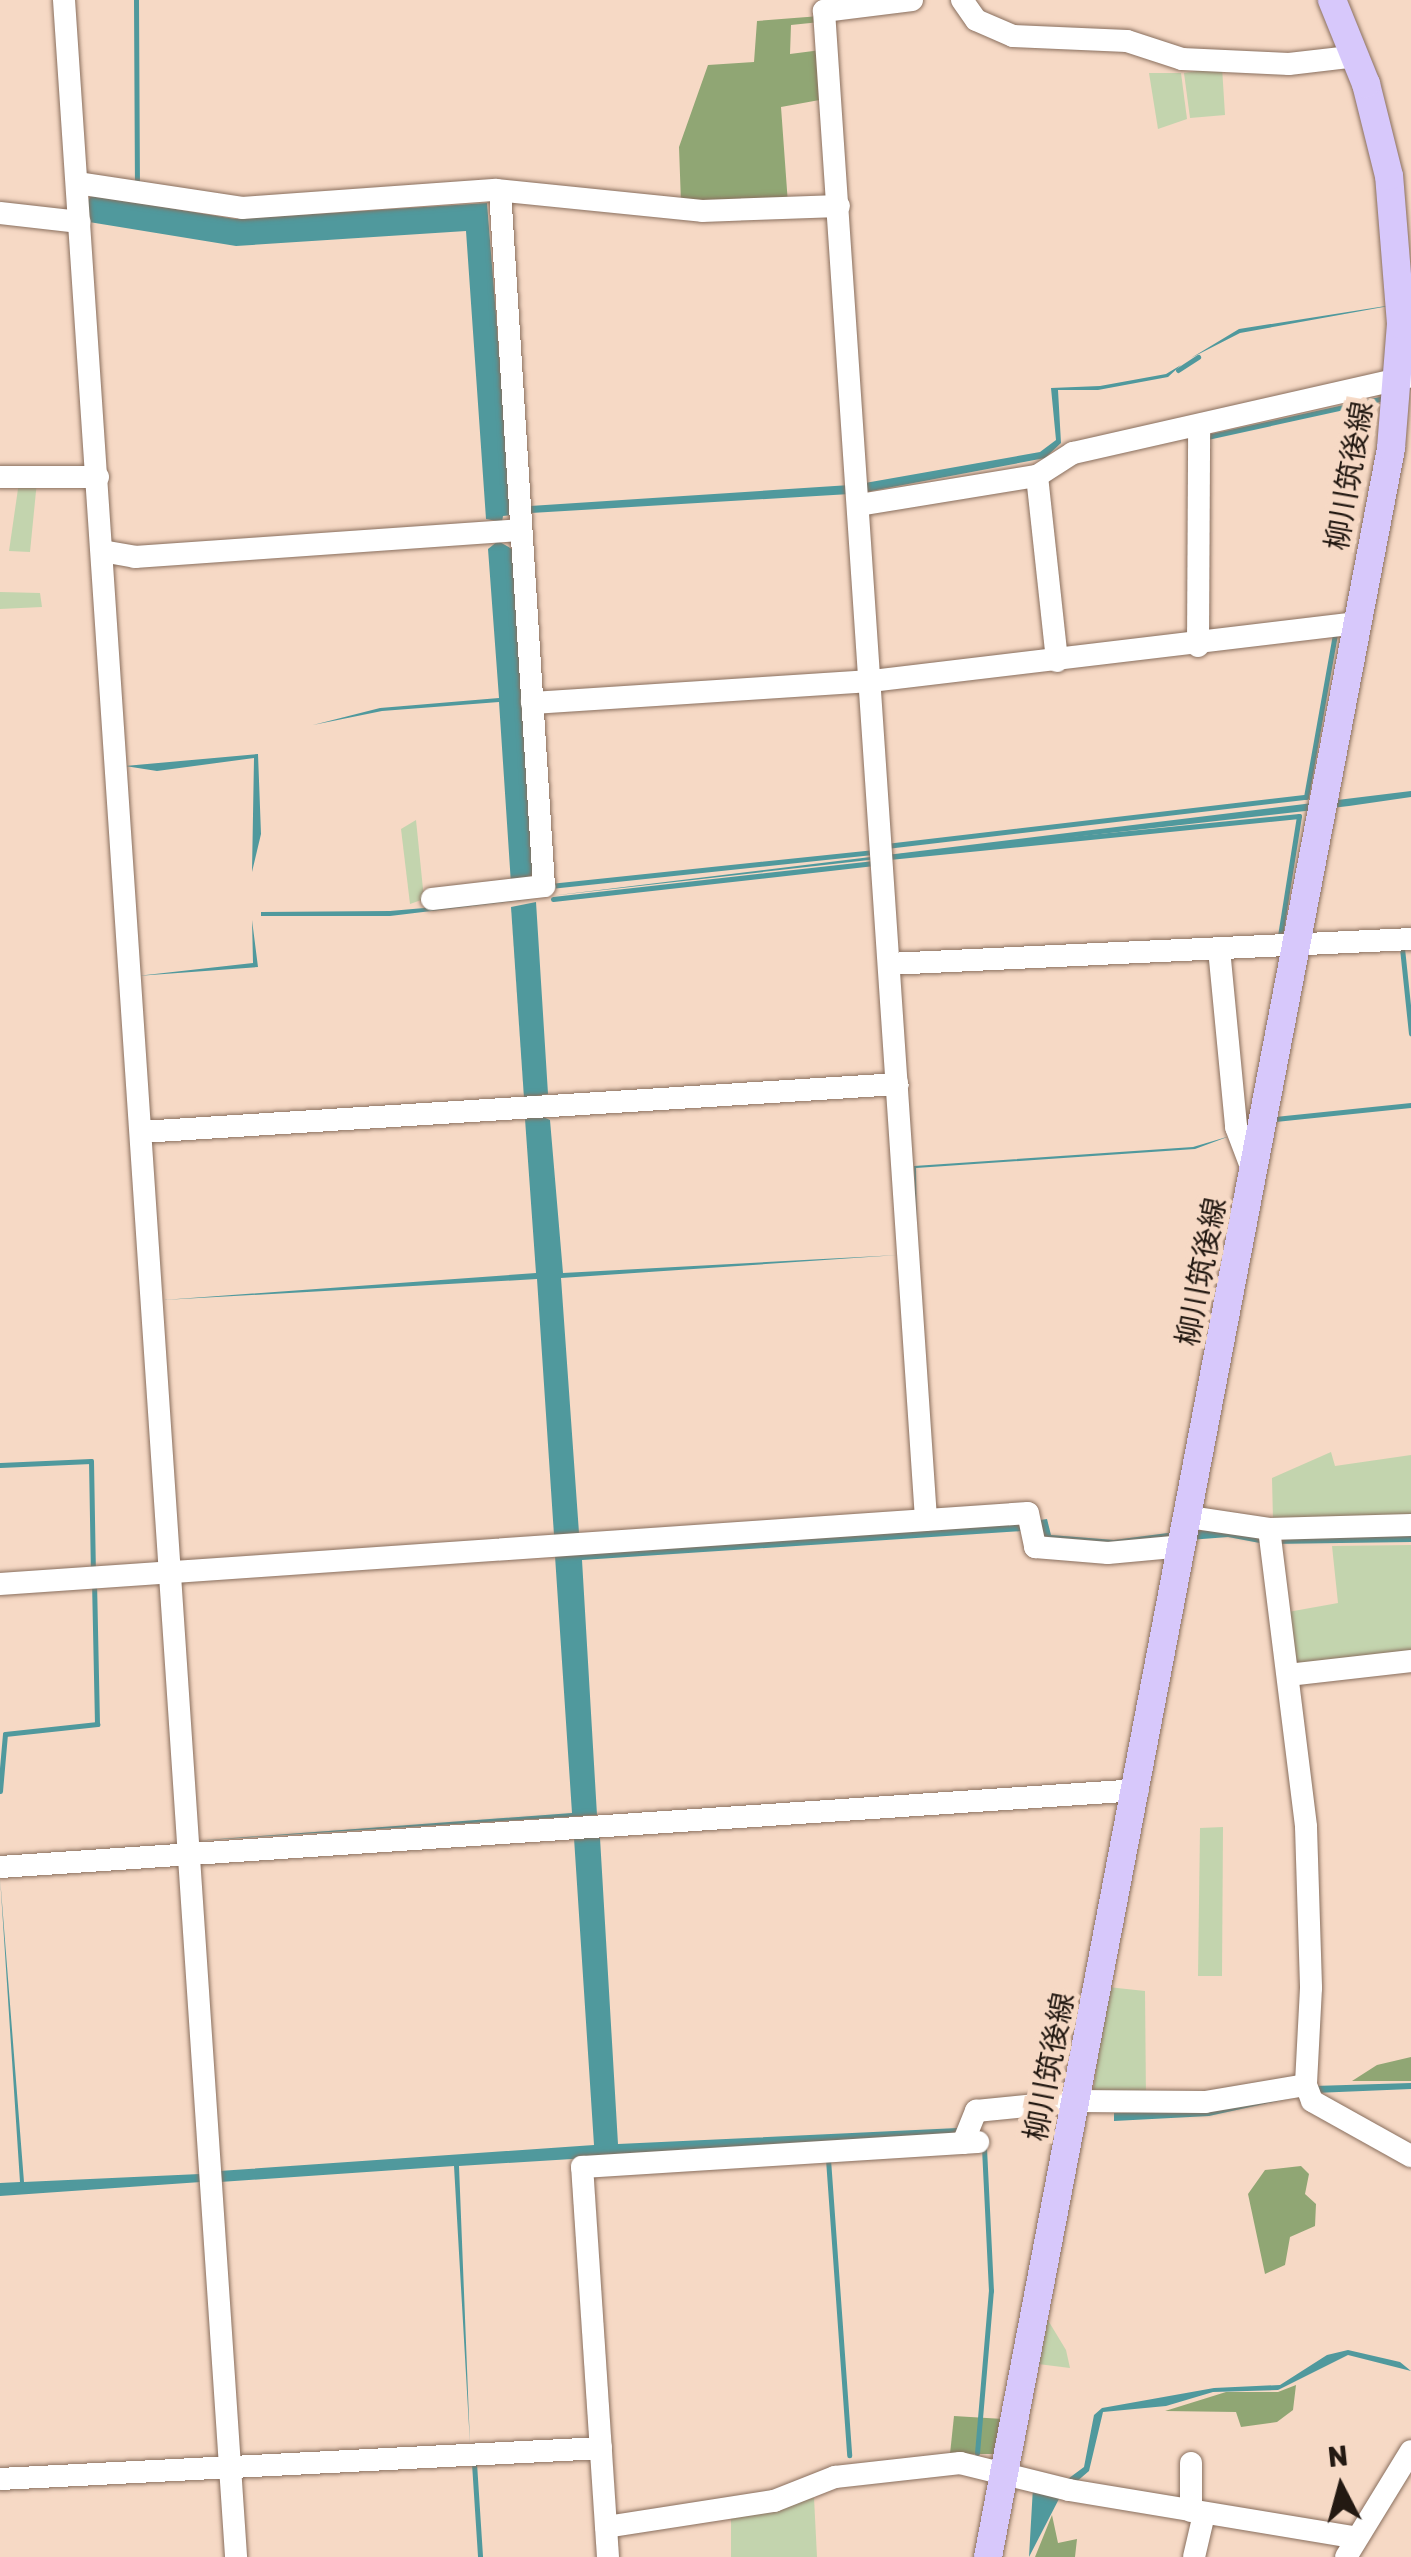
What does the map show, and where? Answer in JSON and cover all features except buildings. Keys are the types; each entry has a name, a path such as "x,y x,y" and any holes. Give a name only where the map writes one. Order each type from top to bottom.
{"main road":[{"name":"柳川筑後線","path":"988,2557 1405,377 1389,176 1357,56 1332,0"}],"street":[{"path":"64,0 236,2557"},
{"path":"912,0 824,11 926,1520"},
{"path":"962,0 976,20 1013,36 1127,41 1182,59 1288,64 1357,56"},
{"path":"77,183 242,208 500,191 702,211 839,206"},
{"path":"432,899 544,886 500,191"},
{"path":"0,213 79,222"},
{"path":"859,505 1037,476 1074,453 1199,430 1405,377"},
{"path":"1198,646 1199,430"},
{"path":"0,476 98,477"},
{"path":"1037,476 1057,661"},
{"path":"102,550 136,557 519,530"},
{"path":"532,703 871,681 1198,646 1356,623"},
{"path":"888,964 1411,939"},
{"path":"1218,950 1236,1127 1254,1173"},
{"path":"141,1132 897,1084"},
{"path":"0,1584 1028,1514 1034,1547 1108,1553 1184,1546"},
{"path":"1189,1518 1269,1529 1411,1524"},
{"path":"1269,1529 1306,1827 1311,1988 1306,2085 1312,2101 1411,2156"},
{"path":"1288,1675 1411,1662"},
{"path":"0,1866 1137,1790"},
{"path":"608,2557 582,2167 971,2142 976,2111 1077,2101 1205,2102 1306,2085"},
{"path":"0,2479 600,2448"},
{"path":"606,2527 774,2501 836,2477 960,2463 1004,2469 1069,2490 1198,2512 1349,2547 1411,2451"},
{"path":"1191,2463 1198,2512 1194,2557"}],"green space":[{"path":"820,16 820,22 791,25 790,54 821,50 825,99 781,107 788,204 681,203 679,147 708,65 754,62 757,21"},
{"path":"1222,67 1225,115 1190,118 1184,73"},
{"path":"1149,73 1181,73 1187,119 1158,129"},
{"path":"37,481 30,552 9,551 19,482"},
{"path":"0,592 40,593 42,607 0,609"},
{"path":"416,820 424,899 410,904 401,829"},
{"path":"1331,1452 1335,1466 1411,1455 1411,1521 1273,1521 1272,1478"},
{"path":"1411,1545 1411,1657 1294,1664 1288,1612 1338,1603 1332,1546"},
{"path":"1223,1827 1222,1976 1198,1976 1200,1828"},
{"path":"1108,1987 1145,1991 1146,2100 1093,2092"},
{"path":"1411,2057 1411,2081 1352,2081 1377,2065"},
{"path":"1301,2166 1309,2174 1305,2194 1316,2204 1315,2226 1290,2237 1285,2265 1265,2274 1248,2194 1265,2170"},
{"path":"1046,2317 1066,2350 1070,2368 1038,2364"},
{"path":"1296,2385 1293,2410 1277,2422 1241,2427 1236,2412 1165,2411 1226,2392 1278,2392"},
{"path":"954,2416 1003,2419 995,2454 950,2454"},
{"path":"814,2498 817,2557 731,2557 731,2511"},
{"path":"1052,2515 1058,2543 1077,2539 1075,2557 1035,2557"}],"water":[{"path":"92,195 235,219 487,203 512,515 503,516 502,522 486,519 466,231 236,246 89,222 86,203"},
{"path":"1411,302 1240,333 1191,358 1239,329"},
{"path":"1181,365 1168,377 1098,390 1058,390 1061,443 1045,458 866,492 865,483 1040,452 1056,440 1051,388 1100,386 1166,374"},
{"path":"850,485 850,494 531,513 530,506"},
{"path":"498,541 512,549 534,881 511,884 499,702 382,711 313,725 380,708 499,698 488,549"},
{"path":"258,754 261,834 252,872 254,758 157,771 125,766"},
{"path":"1411,791 1411,797 1349,806 550,896"},
{"path":"538,898 390,916 261,916 261,912 390,911"},
{"path":"536,902 548,1094 524,1098 511,907"},
{"path":"252,920 258,967 137,976 253,963"},
{"path":"541,1116 550,1120 563,1273 898,1255 561,1278 579,1533 571,1537 554,1535 537,1279 163,1300 536,1273 525,1119"},
{"path":"1230,1136 1195,1149 916,1168 917,1252 914,1166 1193,1147"},
{"path":"1047,1519 1051,1535 1114,1540 1191,1530 1411,1536 1411,1542 1265,1544 1228,1537 1112,1546 1043,1540 1040,1520"},
{"path":"1022,1524 1022,1531 582,1560 597,1815 193,1841 572,1813 555,1556"},
{"path":"574,1838 600,1838 618,2144 958,2128 959,2135 459,2166 470,2444 454,2166 220,2182 219,2171 594,2145"},
{"path":"0,1877 24,2182 200,2174 201,2182 0,2196 0,2183 20,2182"},
{"path":"1411,2083 1411,2089 1315,2093 1209,2116 1114,2121 1114,2113 1215,2109 1314,2086"},
{"path":"1348,2350 1400,2362 1411,2371 1348,2355 1278,2390 1213,2392 1166,2406 1103,2412 1089,2471 1061,2495 1029,2557 1033,2487 1061,2484 1084,2467 1094,2415 1102,2408 1214,2388 1280,2385 1327,2355"}],"waterway":[{"path":"136,0 137,181"},
{"path":"1178,370 1198,357"},
{"path":"1207,437 1380,399"},
{"path":"886,846 1306,797 1335,635"},
{"path":"889,857 1299,816 1280,936"},
{"path":"550,886 872,852"},
{"path":"553,899 874,863"},
{"path":"1402,948 1411,1034"},
{"path":"1275,1119 1411,1105"},
{"path":"0,1465 91,1461 93,1572"},
{"path":"0,1791 5,1734 97,1724 94,1583"},
{"path":"977,2453 991,2291 984,2148"},
{"path":"828,2159 849,2455"},
{"path":"474,2463 480,2557"}]}
